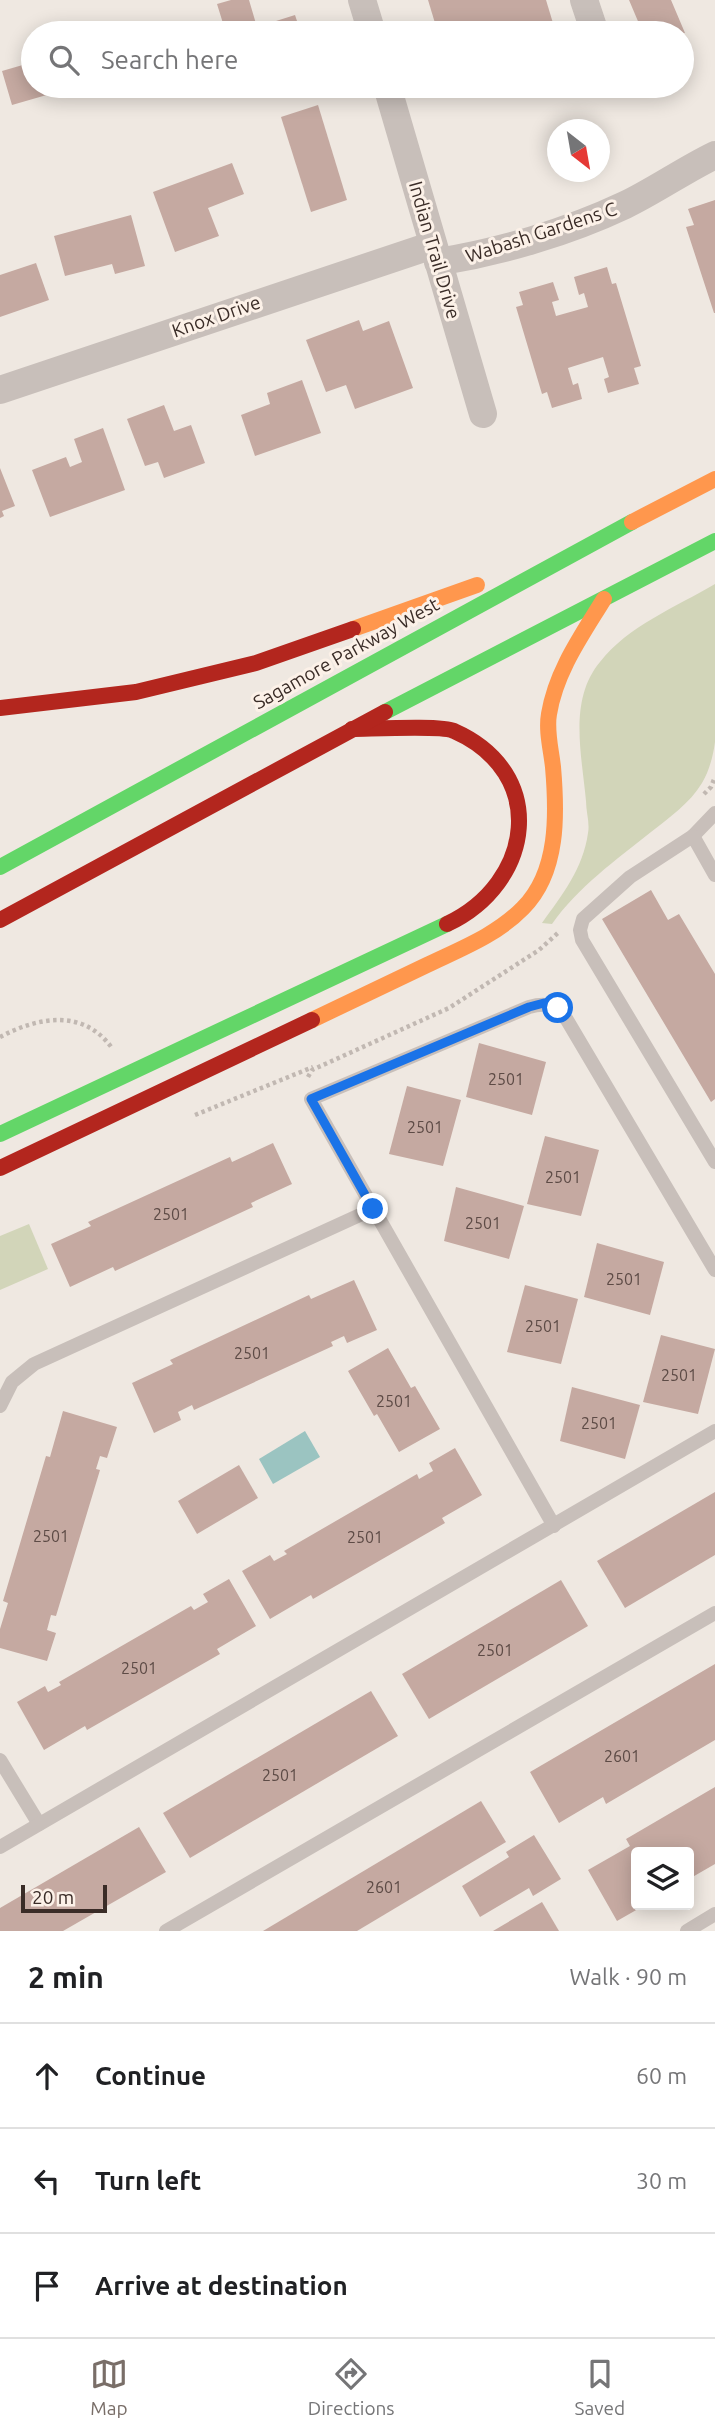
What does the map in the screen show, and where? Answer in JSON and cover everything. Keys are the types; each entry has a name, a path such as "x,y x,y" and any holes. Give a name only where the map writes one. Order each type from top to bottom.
{"highway":[{"name":"Sagamore Parkway West","path":"0,867 575,551 715,479"},
{"path":"0,920 352,729 715,541"},
{"path":"0,708 136,692 256,663 383,616 575,551"},
{"path":"0,1168 480,940 530,901 545,871 556,832 548,715 562,670 604,599"},
{"path":"0,1134 457,919 496,887 516,850 521,817 506,772 483,748 451,729 352,729"}],"street":[{"path":"362,0 368,21"},
{"path":"584,0 591,21"},
{"name":"Indian Trail Drive","path":"391,98 483,414"},
{"name":"Wabash Gardens C","path":"436,253 481,255 601,215 715,155"},
{"name":"Knox Drive","path":"0,390 436,253"}],"lane":[{"path":"715,813 693,836 630,877 583,919 580,930 582,940 715,1162"},
{"path":"693,836 715,875"},
{"path":"554,1526 311,1099 529,1007 544,1003 558,1008 715,1270"},
{"path":"0,1406 12,1382 34,1364 373,1209"},
{"path":"0,1846 715,1431"},
{"path":"166,1931 715,1614"},
{"path":"0,1760 39,1824"},
{"path":"687,1931 715,1914"}],"path":[{"path":"0,1037 42,1020 65,1020 88,1025 113,1049"},
{"path":"183,1120 373,1042"}],"green space":[{"path":"715,584 715,742 704,778 685,804 598,875 552,924 542,923 577,870 588,833 580,747 580,711 590,677 611,649 624,638 653,618"},
{"path":"29,1224 48,1269 0,1290 0,1236"}],"water":[{"path":"305,1431 320,1457 273,1484 259,1459"}],"building":[{"path":"231,0 249,0 255,21 222,21 217,4"},
{"path":"428,0 546,0 552,21 434,21"},
{"path":"629,0 671,0 680,21 638,21"},
{"path":"295,15 297,21 276,21"},
{"path":"21,65 21,98 36,98 12,105 2,71"},
{"path":"318,105 347,200 311,212 281,117"},
{"path":"232,163 244,194 208,208 219,236 175,252 153,192"},
{"path":"715,200 714,313 686,227 694,225 688,209"},
{"path":"131,215 145,266 115,274 112,264 65,276 54,236"},
{"path":"36,263 49,300 0,317 0,275"},
{"path":"607,267 612,284 616,283 641,366 634,368 639,384 608,393 604,379 609,377 603,357 568,368 573,385 578,383 582,399 552,408 547,392 542,394 516,307 523,305 519,292 553,282 559,300 552,302 556,316 588,307 584,293 579,295 574,277"},
{"path":"359,320 363,331 389,321 413,388 355,409 346,385 326,392 306,340"},
{"path":"302,380 321,433 255,456 241,415 270,404 267,393"},
{"path":"164,405 174,431 191,425 205,463 164,478 158,462 145,466 127,419"},
{"path":"103,428 125,490 50,517 32,470 66,457 70,467 82,462 74,439"},
{"path":"0,468 15,506 2,511 4,516 0,518"},
{"path":"651,890 668,920 679,914 715,974 715,1099 711,1102 602,919"},
{"path":"479,1043 546,1062 532,1115 466,1097"},
{"path":"407,1086 461,1100 443,1166 389,1154"},
{"path":"545,1136 599,1150 581,1216 527,1204"},
{"path":"273,1143 292,1184 251,1203 253,1207 115,1271 113,1267 70,1287 51,1244 91,1226 88,1222 230,1157 232,1162"},
{"path":"456,1187 524,1206 509,1259 444,1241"},
{"path":"597,1243 664,1262 650,1315 584,1297"},
{"path":"354,1280 377,1330 347,1343 344,1336 331,1342 333,1346 194,1410 192,1405 178,1412 181,1420 154,1433 132,1383 173,1364 170,1360 309,1295 311,1299"},
{"path":"525,1285 578,1299 561,1364 507,1352"},
{"path":"661,1335 715,1349 698,1414 643,1402"},
{"path":"388,1348 411,1388 415,1386 440,1429 399,1452 348,1371"},
{"path":"572,1387 640,1405 625,1459 560,1441"},
{"path":"63,1411 117,1427 107,1458 100,1456 96,1469 100,1470 56,1616 51,1615 47,1630 56,1633 47,1661 0,1648 0,1629 8,1603 3,1601 46,1456 50,1457"},
{"path":"455,1448 482,1495 442,1518 445,1523 313,1599 311,1595 270,1619 242,1571 270,1555 274,1561 287,1554 284,1551 417,1474 419,1479 433,1471 429,1463"},
{"path":"239,1465 258,1498 197,1534 178,1501"},
{"path":"715,1492 715,1555 625,1608 597,1561"},
{"path":"229,1579 256,1626 217,1649 220,1654 87,1730 85,1726 44,1750 17,1702 45,1686 48,1692 61,1685 59,1682 191,1606 194,1610 208,1602 203,1594"},
{"path":"561,1580 588,1626 429,1719 402,1674"},
{"path":"715,1664 715,1740 606,1804 603,1797 559,1823 530,1772"},
{"path":"371,1691 398,1736 190,1858 163,1813"},
{"path":"715,1787 715,1864 694,1876 694,1847 631,1847 631,1910 636,1910 617,1921 588,1870 630,1846 626,1839"},
{"path":"481,1801 506,1842 357,1931 263,1931"},
{"path":"139,1827 166,1872 63,1931 0,1931 0,1908"},
{"path":"534,1835 561,1879 533,1896 529,1888 480,1917 462,1886 509,1857 506,1852"},
{"path":"542,1902 559,1931 493,1931"}],"traffic: fast":[{"path":"0,867 632,522"},
{"path":"385,712 715,541"},
{"path":"0,1134 447,924"}],"traffic: slow":[{"path":"632,522 715,479"},
{"path":"353,629 477,585"},
{"path":"312,1020 490,934 513,918 535,893 549,860 555,822 548,727 552,698 571,654 604,599"}],"traffic: jam":[{"path":"0,708 136,692 256,663 353,629"},
{"path":"0,920 385,712"},
{"path":"352,729 421,728 454,731 485,750 505,773 516,800 519,828 512,856 498,882 476,906 447,924"},
{"path":"0,1168 312,1020"}],"route":[{"path":"373,1209 311,1099 529,1007 544,1003 558,1008"}]}
